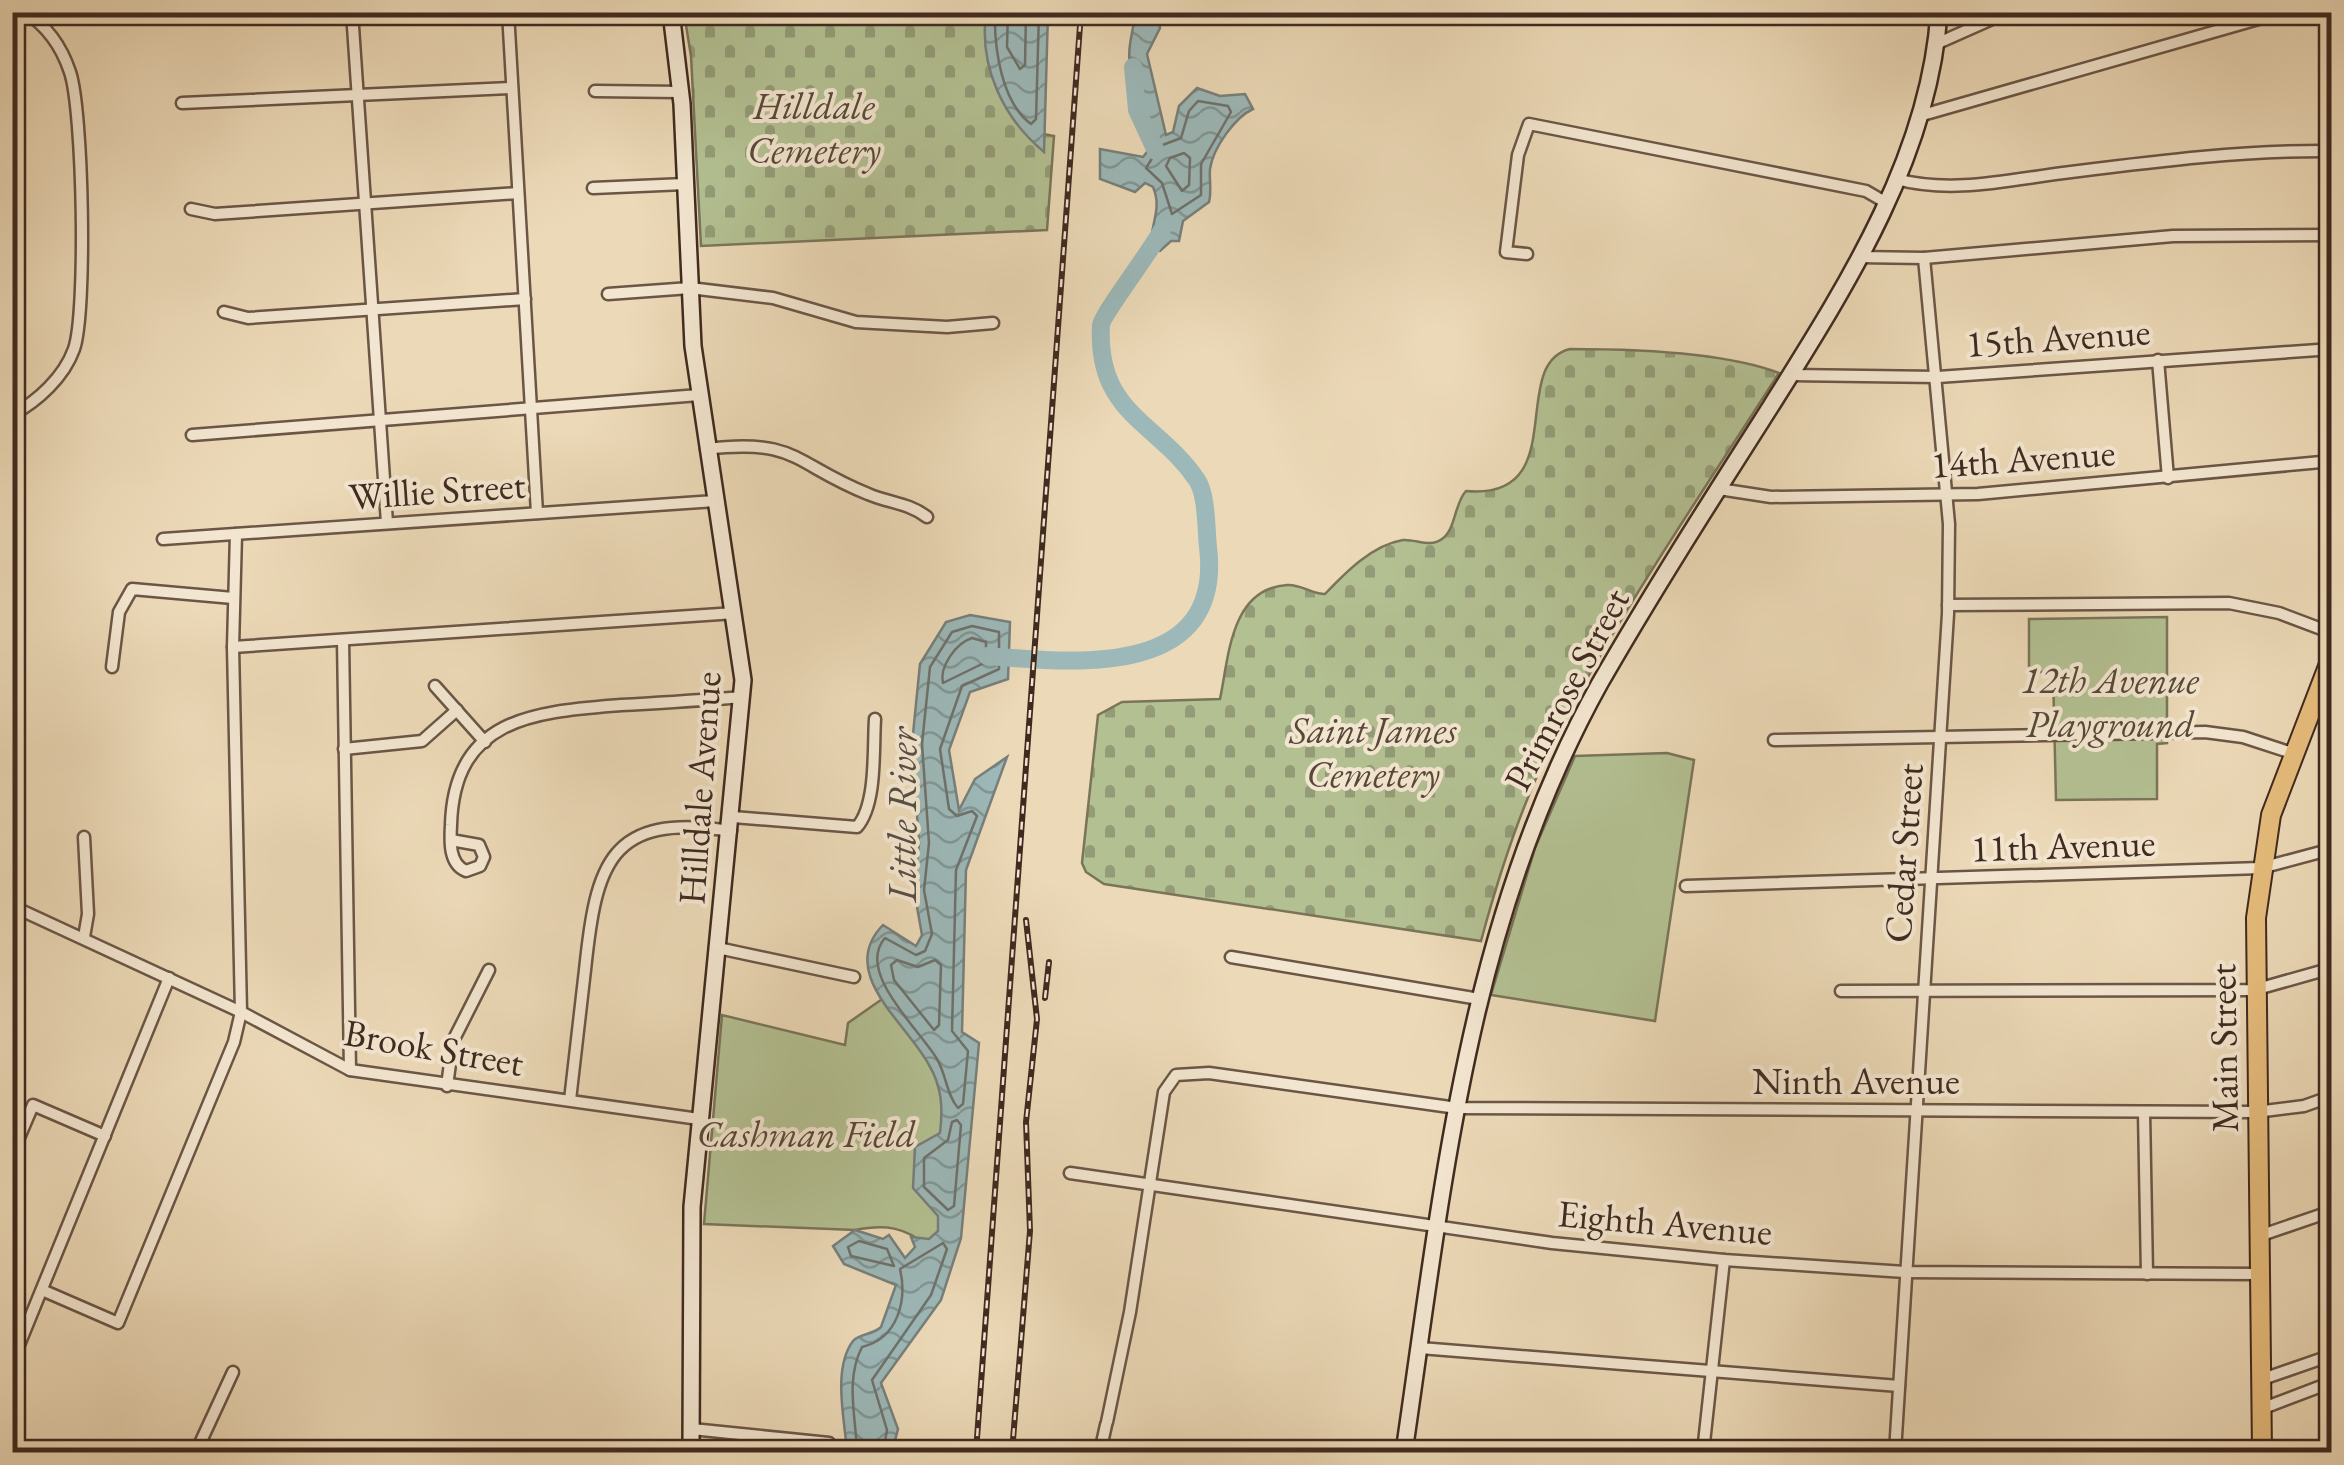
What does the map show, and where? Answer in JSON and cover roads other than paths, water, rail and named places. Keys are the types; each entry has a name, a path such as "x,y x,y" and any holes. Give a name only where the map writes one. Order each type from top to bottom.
{"main road":[{"name":"Hilldale Avenue","path":"670,12 681,92 699,395 735,613 743,696 699,1119 691,1240 692,1452"},
{"name":"Primrose Street","path":"1404,1452 1456,1108 1479,999 1524,842 1566,745 1859,257 1896,180 1919,116 1936,44 1939,12"},
{"name":"Main Street","path":"2262,1450 2254,990 2261,868 2271,814 2332,656"}],"street":[{"path":"12,415 44,394 73,353 82,292 78,118 72,76 53,37 24,12"},
{"path":"352,12 387,524"},
{"path":"508,12 537,513"},
{"path":"1936,44 2008,12"},
{"path":"1919,116 2283,12"},
{"path":"182,103 512,88"},
{"path":"595,92 681,92"},
{"path":"1527,254 1506,252 1518,155 1529,124 1866,191 1885,202"},
{"path":"1896,180 1925,187 1975,185 2161,163 2332,150"},
{"path":"593,188 685,184"},
{"path":"192,208 215,214 518,192"},
{"path":"1859,257 1924,258 2173,236 2332,235"},
{"name":"Cedar Street","path":"1895,1450 1948,605 1946,495 1924,258"},
{"path":"608,294 690,288 773,298 856,322 947,327 994,323"},
{"path":"224,312 248,318 525,299"},
{"name":"15th Avenue","path":"1790,375 1934,376 2332,349"},
{"path":"2158,360 2168,478"},
{"path":"192,434 699,395"},
{"path":"706,449 749,444 778,447 806,458 834,478 914,507 927,517"},
{"name":"14th Avenue","path":"1719,489 1771,497 1946,495 2332,461"},
{"name":"Willie Street","path":"164,539 715,501"},
{"path":"42,1290 118,1323 226,1064 240,1012 233,647 236,534"},
{"path":"112,667 119,612 132,589 233,598"},
{"path":"1948,605 2229,603 2278,612 2332,633"},
{"path":"233,647 735,613"},
{"path":"342,640 350,1070"},
{"path":"436,686 485,742"},
{"path":"451,840 458,782 485,742 515,720 540,712 743,696"},
{"path":"344,749 422,740 457,710"},
{"path":"570,1100 592,906 606,868 627,844 661,826 856,828 862,822 871,777 875,720"},
{"path":"1774,740 2205,732 2244,736 2292,753"},
{"path":"84,836 88,914 84,937"},
{"name":"11th Avenue","path":"1686,886 2261,868 2332,850"},
{"name":"Brook Street","path":"12,906 240,1012 350,1070 699,1119"},
{"path":"718,948 854,977"},
{"path":"1231,958 1479,999"},
{"path":"1841,991 2254,990 2332,968"},
{"path":"447,1086 453,1041 490,970"},
{"path":"12,1362 169,978"},
{"name":"Ninth Avenue","path":"1151,1188 1164,1092 1176,1075 1209,1074 1456,1108 2256,1112 2304,1106 2332,1096"},
{"path":"12,1154 34,1105 105,1136"},
{"path":"2144,1112 2147,1274"},
{"name":"Eighth Avenue","path":"1070,1174 1438,1227 1724,1260 1905,1272 2258,1274"},
{"path":"1100,1452 1151,1188"},
{"path":"2258,1237 2332,1211"},
{"path":"1703,1452 1724,1260"},
{"path":"1420,1348 1899,1386"},
{"path":"2260,1380 2332,1355"},
{"path":"196,1452 233,1372"},
{"path":"2260,1409 2332,1382"},
{"path":"692,1429 829,1443"},
{"path":"1895,1450 2262,1450"}],"water":[{"path":"986,13 1048,13 1044,152 1017,124 997,90 986,53"},
{"path":"1135,13 1157,13 1160,28 1147,54 1166,135 1173,132 1179,106 1197,88 1220,96 1245,94 1253,109 1232,126 1215,152 1209,202 1183,221 1179,241 1171,241 1160,251 1151,249 1157,203 1153,187 1145,183 1135,192 1100,179 1100,149 1143,157 1147,152 1145,122 1130,64"},
{"path":"970,615 1010,622 1008,679 970,692 949,750 959,810 975,779 1007,757 966,870 962,1032 979,1043 961,1238 941,1300 881,1383 898,1429 892,1452 847,1452 841,1395 843,1366 853,1341 881,1327 896,1285 844,1264 833,1246 855,1230 883,1239 889,1235 905,1258 915,1247 911,1237 929,1239 938,1231 938,1216 913,1188 915,1147 940,1133 939,1090 919,1049 880,997 867,961 871,943 883,925 916,946 922,935 914,890 919,843 912,744 920,664 946,622"}],"waterway":[{"name":"Little River","path":"1133,67 1137,110 1156,151"},
{"name":"Little River","path":"987,656 1061,660 1136,654 1168,641 1193,621 1207,590 1208,547 1200,486 1181,460 1119,398 1108,379 1102,355 1101,325 1162,230"}],"railway":[{"path":"976,1452 1081,12"},
{"path":"1012,1452 1030,1231 1026,1122 1037,1019 1026,920"},
{"path":"1045,998 1049,962"}],"park label":[{"name":"Hilldale Cemetery","path":"814,127"},
{"name":"12th Avenue Playground","path":"2110,701"},
{"name":"Saint James Cemetery","path":"1373,751"},
{"name":"Cashman Field","path":"806,1133"}]}
